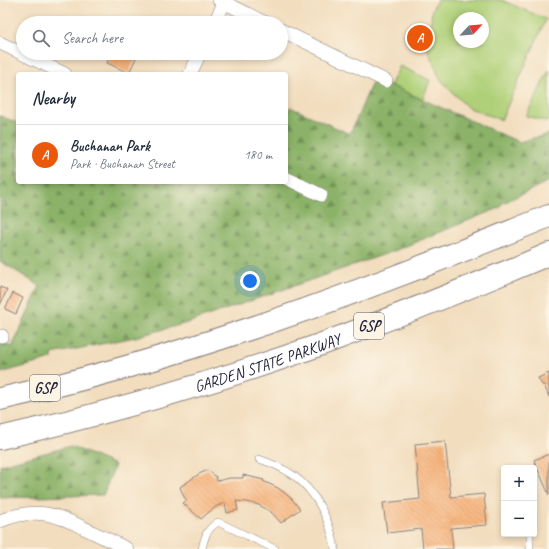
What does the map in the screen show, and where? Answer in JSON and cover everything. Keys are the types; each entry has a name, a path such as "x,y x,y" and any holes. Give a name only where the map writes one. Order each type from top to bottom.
{"highway":[{"name":"GSP","path":"0,399 90,377 239,333 401,275 549,216"},
{"name":"GARDEN STATE PARKWAY","path":"0,438 158,397 282,358 397,316 549,254"},
{"path":"0,392 90,377"}],"street":[{"path":"217,16 223,1 252,16"},
{"path":"288,33 386,81"},
{"path":"0,43 16,51"},
{"path":"36,60 61,72"},
{"path":"191,72 197,60"},
{"path":"288,179 321,195"},
{"path":"0,521 24,514 51,514 76,523 127,549"}],"lane":[{"path":"259,459 272,463 294,475 309,491 324,512 331,530 335,549"},
{"path":"202,549 206,533 210,527 218,522 275,549"},
{"path":"530,537 530,549"}],"green space":[{"path":"437,0 501,0 546,19 501,120 467,107 440,79 428,50 432,10"},
{"path":"400,66 430,80 422,101 390,86"},
{"path":"549,70 549,122 526,116"},
{"path":"374,78 519,142 549,134 549,181 501,204 501,207 394,251 187,323 135,337 52,354 52,359 0,373 0,341 12,347 40,286 0,261 0,116 16,122 16,184 288,184 288,111 290,107 350,134"},
{"path":"71,446 115,465 103,495 0,498 0,465"}],"building":[{"path":"108,60 135,60 129,72 107,63"},
{"path":"0,287 7,290 0,305"},
{"path":"13,293 23,298 16,314 5,309"},
{"path":"549,373 549,397 544,385 542,385 538,378"},
{"path":"445,441 451,497 484,494 487,525 451,528 453,549 423,549 421,529 387,533 383,503 420,499 415,444"},
{"path":"549,454 549,495 537,465 534,460"},
{"path":"208,470 216,477 217,481 230,478 243,478 243,475 264,480 263,481 278,488 291,498 300,509 281,523 271,512 259,505 236,501 238,510 227,513 225,503 217,506 201,519 183,503 187,500 184,497 180,487 199,474"}],"place":[{"name":"Buchanan Park","path":"420,38"}]}
